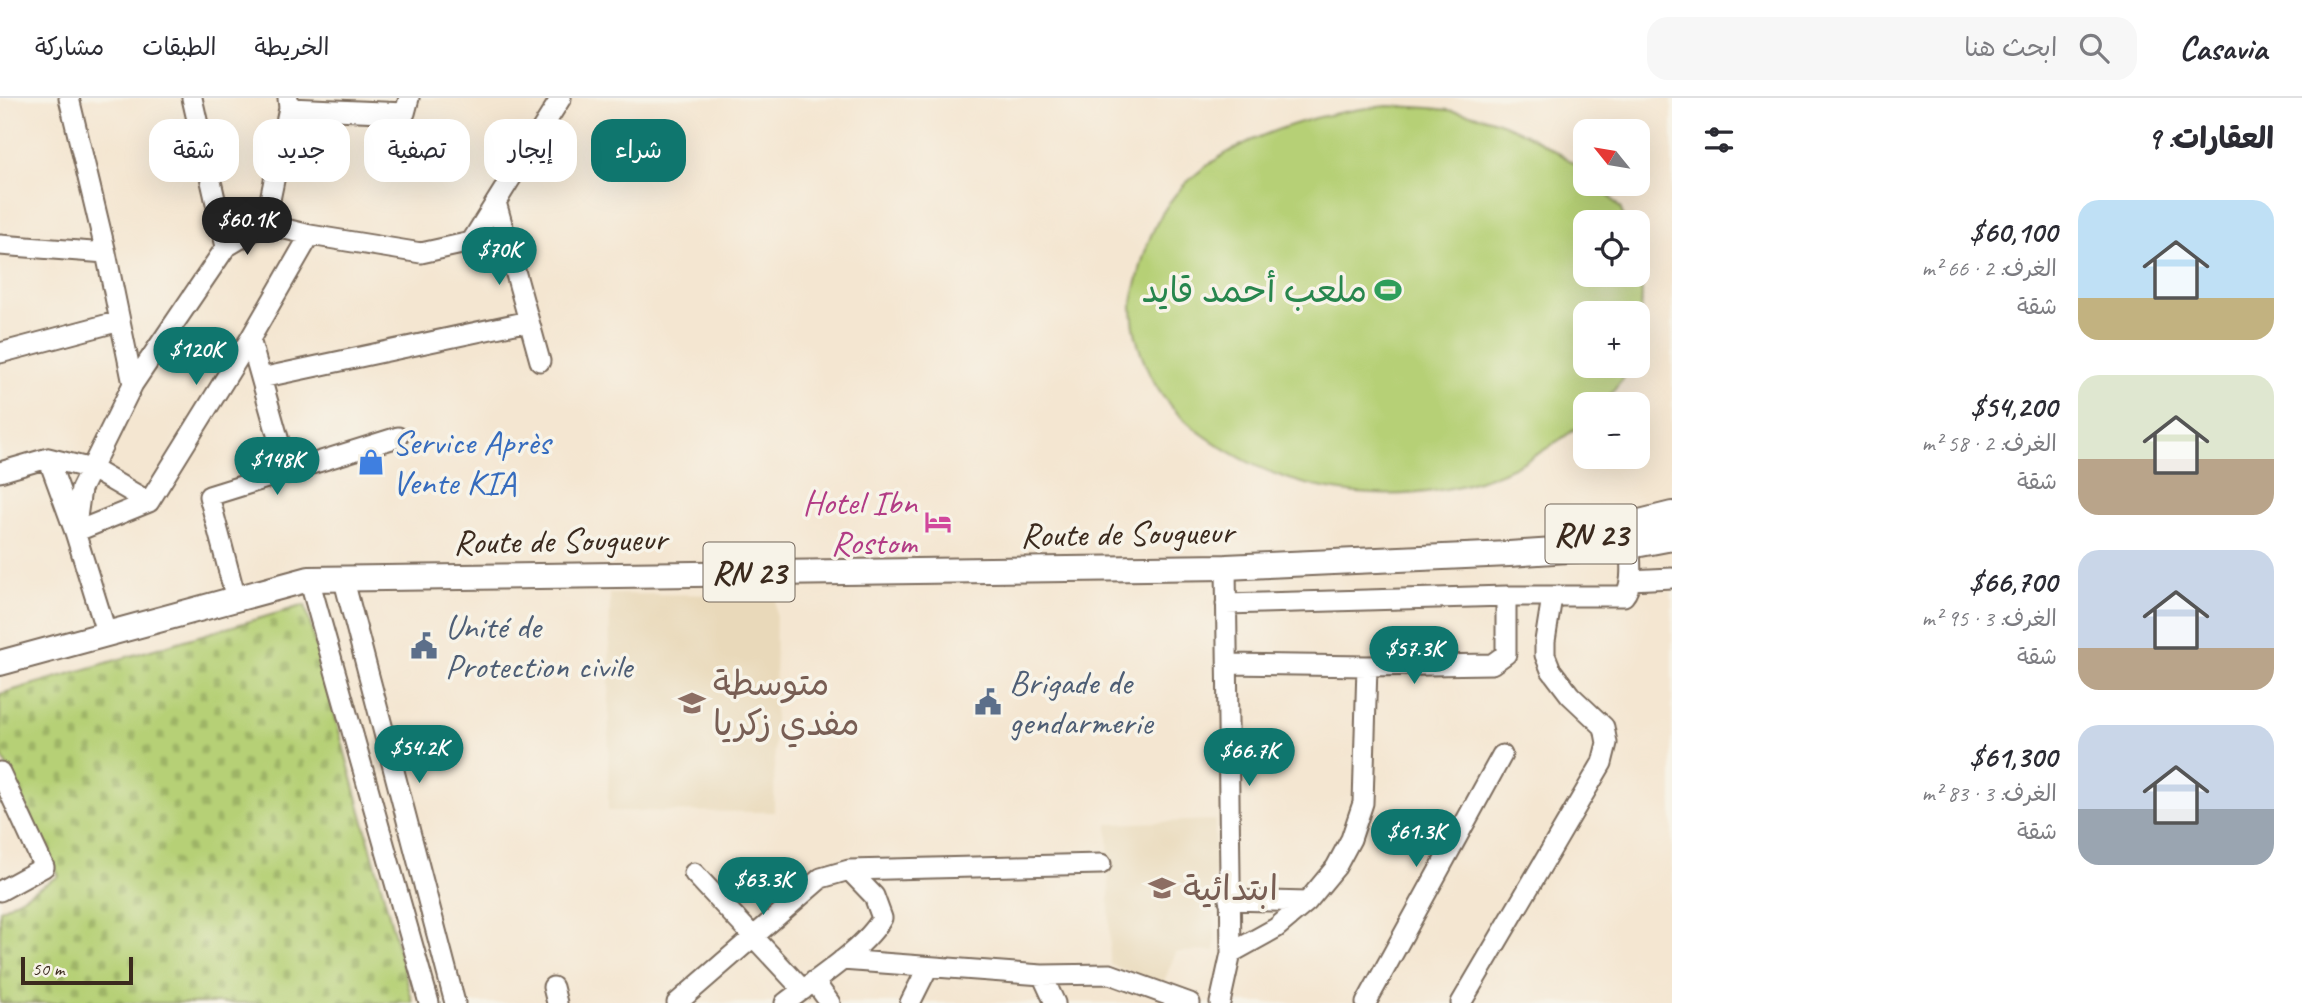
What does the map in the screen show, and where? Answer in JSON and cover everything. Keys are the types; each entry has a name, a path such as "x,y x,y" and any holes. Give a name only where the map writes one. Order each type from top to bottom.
{"main road":[{"name":"RN 23","path":"1509,554 1672,514"},
{"name":"RN 23","path":"1509,554 1630,546 1672,538"},
{"name":"Route de Sougueur","path":"0,663 309,579 1227,567 1509,554"}],"street":[{"path":"69,98 106,253 133,384"},
{"path":"192,98 226,247"},
{"path":"265,224 288,103 405,113 409,98"},
{"path":"75,532 81,489 133,384 226,247 265,224 310,235 421,253 471,242 561,98"},
{"path":"496,202 541,361"},
{"path":"75,532 149,502 250,339 310,235"},
{"path":"0,245 106,253"},
{"path":"0,353 120,321"},
{"path":"261,378 529,321"},
{"path":"250,339 288,472"},
{"path":"236,599 209,496 398,437"},
{"path":"0,472 48,458 92,469 149,502"},
{"path":"48,458 75,532 107,635"},
{"path":"1226,604 1506,596 1624,596 1628,590 1630,546"},
{"path":"1220,1003 1231,953 1227,567"},
{"path":"343,577 455,1003"},
{"path":"1629,580 1672,578"},
{"path":"309,579 429,1003"},
{"path":"1228,664 1493,664 1506,654 1506,596"},
{"path":"1461,1003 1602,764 1607,743 1604,727 1570,695 1551,670 1545,655 1552,597"},
{"path":"1231,953 1276,928 1307,902 1336,867 1346,849 1363,803 1367,666"},
{"path":"1366,1003 1502,755"},
{"path":"0,772 44,867 0,891"},
{"path":"677,1003 821,878 849,870 1101,864"},
{"path":"785,1003 842,960 877,928 882,918 874,897 849,870"},
{"path":"694,873 754,937 830,1003"},
{"path":"1229,900 1307,902"},
{"path":"842,960 1042,975 1110,974 1190,1003"},
{"path":"909,1003 928,967"},
{"path":"1042,975 1055,1003"}],"shaded area":[{"name":"متوسطة مفدي زكريا","path":"610,594 776,595 774,812 608,811"},
{"name":"ابتدائية","path":"1215,820 1215,951 1176,952 1163,984 1110,965 1108,824"}],"green space":[{"name":"ملعب أحمد قايد","path":"1387,106 1444,109 1514,128 1537,139 1573,163 1573,196 1609,196 1621,210 1573,210 1573,287 1642,287 1642,295 1642,301 1573,301 1573,378 1623,378 1622,380 1612,392 1573,392 1573,430 1527,460 1490,477 1424,492 1391,494 1357,493 1291,480 1260,468 1198,431 1179,415 1163,396 1142,357 1132,315 1134,293 1150,238 1175,195 1203,168 1252,140 1306,121"},
{"path":"305,605 413,1003 0,1003 0,910 59,876 0,752 0,694"}],"place":[{"name":"ملعب أحمد قايد","path":"1388,290"},
{"name":"Service Après Vente KIA","path":"371,462"},
{"name":"Hotel Ibn Rostom","path":"938,522"},
{"name":"Unité de Protection civile","path":"424,646"},
{"name":"Brigade de gendarmerie","path":"988,702"},
{"name":"متوسطة مفدي زكريا","path":"692,703"},
{"name":"ابتدائية","path":"1162,888"}]}
